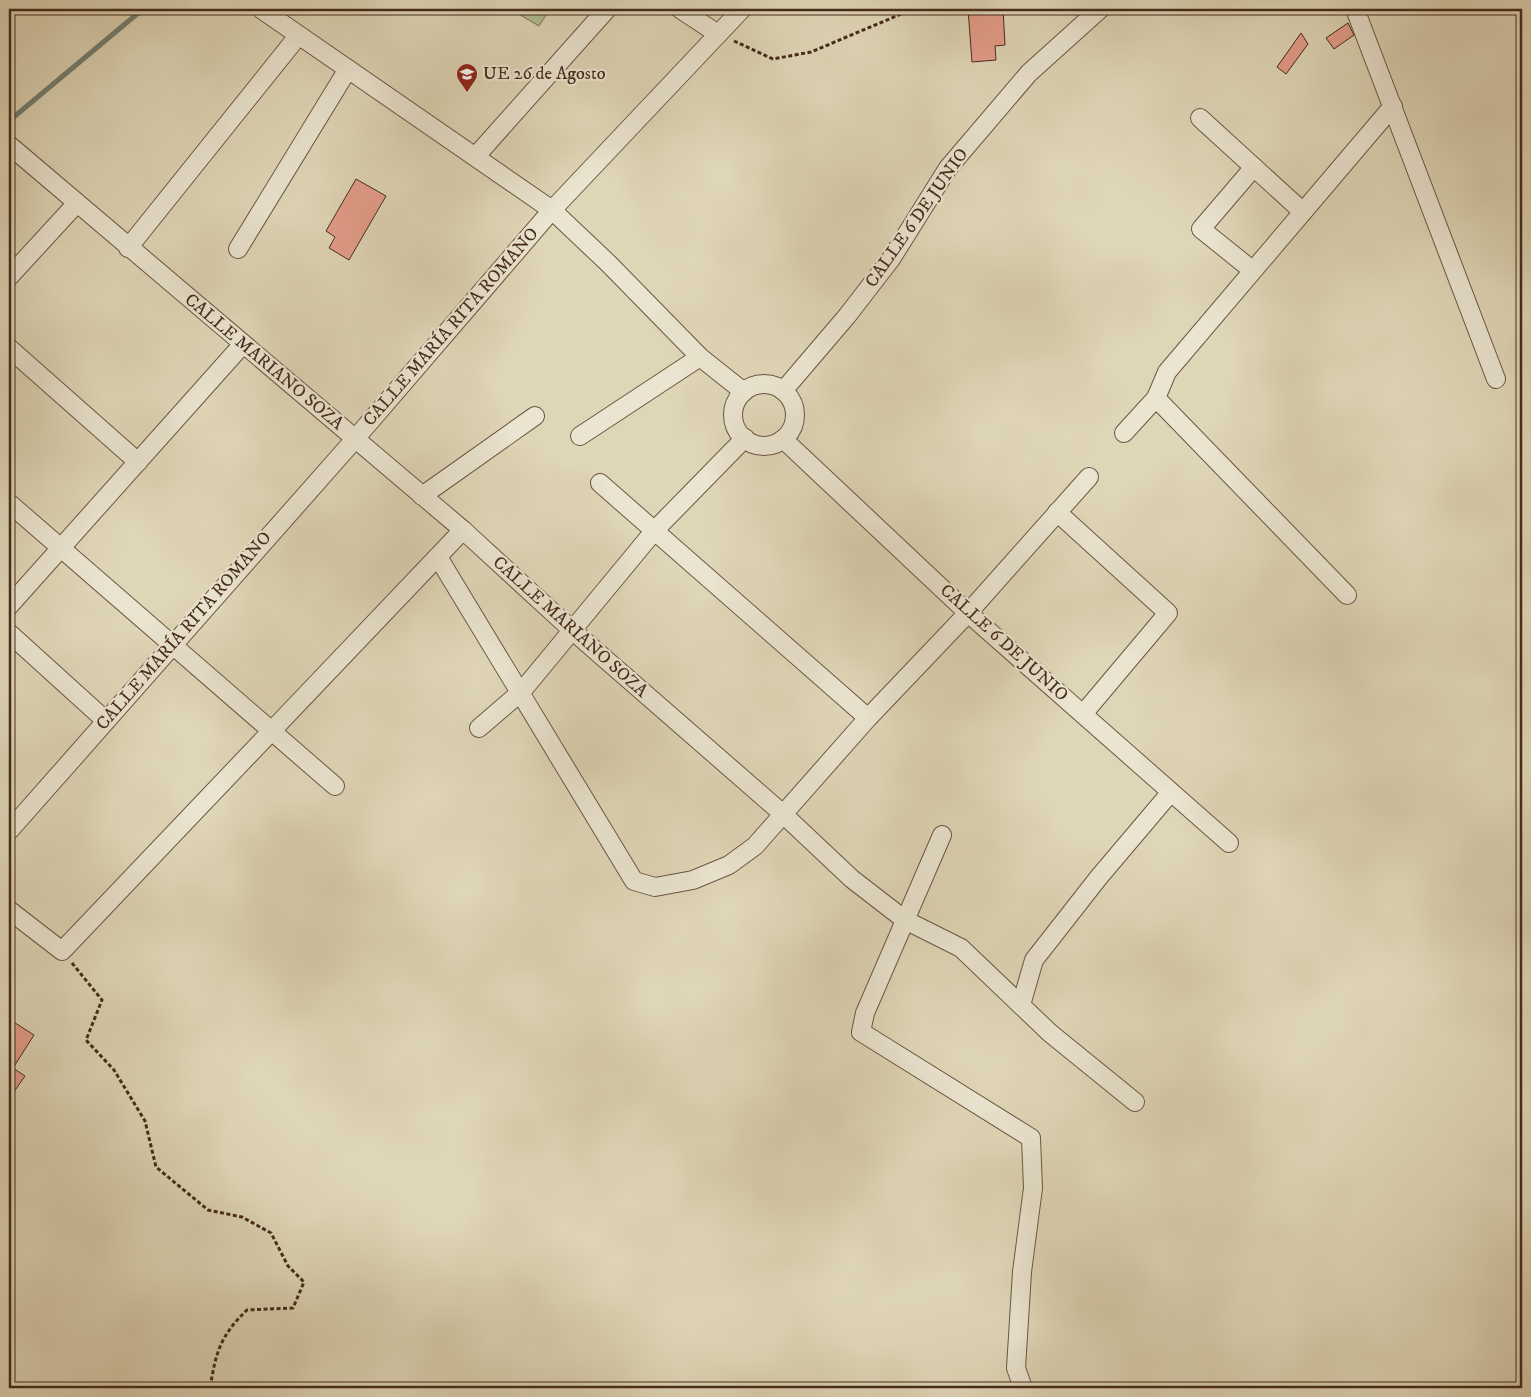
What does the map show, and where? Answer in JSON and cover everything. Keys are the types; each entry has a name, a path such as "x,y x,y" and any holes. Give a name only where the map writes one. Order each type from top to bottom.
{"street":[{"path":"261,9 552,210 609,264 700,357 744,392"},
{"path":"476,156 607,9"},
{"path":"680,9 718,34"},
{"name":"CALLE MARÍA RITA ROMANO","path":"9,831 355,439 552,210 742,9"},
{"name":"CALLE 6 DE JUNIO","path":"784,391 847,316 891,259 948,168 1029,73 1099,9"},
{"path":"1355,9 1496,379"},
{"path":"128,248 298,36"},
{"path":"238,249 348,69"},
{"path":"1124,434 1156,398 1167,372 1393,106"},
{"path":"1200,118 1303,212"},
{"name":"CALLE MARIANO SOZA","path":"9,145 128,248 463,530 573,631 783,814 852,879 905,920 960,948 1050,1033 1135,1102"},
{"path":"1252,270 1201,229 1254,167"},
{"path":"9,277 77,203"},
{"path":"9,606 243,344"},
{"path":"9,348 138,462"},
{"path":"580,436 700,357"},
{"path":"759,384 768,384 784,391 794,406 795,415 790,432 783,439 764,446 745,438 738,430 734,410 744,392 759,384"},
{"path":"1156,398 1347,594"},
{"path":"422,496 534,416"},
{"path":"479,728 520,693 655,530 745,438"},
{"name":"CALLE 6 DE JUNIO","path":"783,439 968,613 1229,843"},
{"path":"438,556 634,881 655,887 693,880 729,865 754,846 868,718 968,613 1089,477"},
{"path":"600,483 868,718"},
{"path":"9,503 336,786"},
{"path":"1057,512 1168,613 1083,714"},
{"path":"9,910 62,951 463,530"},
{"path":"9,633 105,720"},
{"path":"1020,1005 1034,960 1098,877 1171,792"},
{"path":"942,835 865,1013 861,1032 1031,1138 1033,1188 1022,1272 1016,1368 1022,1388"}],"path":[{"path":"718,34 773,59 811,52 913,9"},
{"path":"62,951 102,1000 86,1040 114,1070 145,1122 156,1167 208,1210 242,1217 271,1233 288,1266 304,1282 293,1308 247,1310 229,1328 215,1359 210,1388"}],"green space":[{"path":"510,9 550,9 539,26"}],"building":[{"path":"968,9 1003,9 1005,45 995,46 996,60 972,62"},
{"path":"1348,23 1354,35 1334,49 1326,38"},
{"path":"1301,33 1308,44 1286,74 1277,67"},
{"path":"356,179 386,196 349,260 329,248 335,237 326,231"},
{"path":"9,1019 34,1035 13,1068 25,1076 9,1099"}],"waterway":[{"path":"9,121 143,9"}],"place":[{"name":"UE 26 de Agosto","path":"467,93"}]}
